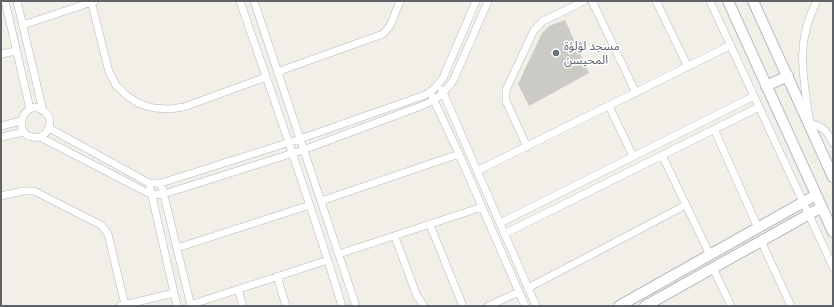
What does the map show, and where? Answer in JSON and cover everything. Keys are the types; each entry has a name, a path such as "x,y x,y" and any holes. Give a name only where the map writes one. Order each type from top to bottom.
{"street":[{"path":"5,1 30,110"},
{"path":"17,1 43,111 49,118 49,128 46,133 40,136 30,136 24,132 21,121 25,113 30,110 38,109 43,111"},
{"path":"23,25 92,1 109,72 116,85 127,96 140,104 154,108 169,109 184,106 266,77"},
{"path":"240,1 310,205 342,306"},
{"path":"254,1 356,306"},
{"path":"277,72 383,34 390,26 400,1"},
{"path":"49,128 149,183 161,183 300,139 419,98 430,92 439,84 445,73 476,1"},
{"path":"40,136 152,195 164,194 303,150 434,100 443,93 454,79 488,1"},
{"path":"527,147 506,101 506,90 534,30 539,24 584,1"},
{"path":"592,1 636,92"},
{"path":"656,1 688,67"},
{"path":"710,1 833,267"},
{"path":"728,1 833,232"},
{"path":"753,1 833,177"},
{"path":"810,124 803,72 802,48 805,29 817,1"},
{"path":"477,171 731,46"},
{"path":"1,54 16,51"},
{"path":"766,86 788,76"},
{"path":"439,84 536,306"},
{"path":"430,92 459,154 525,306"},
{"path":"500,223 754,96"},
{"path":"609,106 633,156"},
{"path":"504,234 759,107"},
{"path":"1,126 21,121"},
{"path":"810,124 822,128 828,134 833,143"},
{"path":"714,129 758,228"},
{"path":"1,137 24,132"},
{"path":"321,201 459,154"},
{"path":"662,155 710,255"},
{"path":"149,183 177,306"},
{"path":"161,183 191,306 328,260"},
{"path":"1,196 22,190 34,191 101,225 108,234 122,305 174,293"},
{"path":"619,306 816,195"},
{"path":"177,248 310,205"},
{"path":"528,288 686,205"},
{"path":"645,306 822,206"},
{"path":"339,254 395,237 482,207"},
{"path":"430,225 464,306"},
{"path":"395,237 417,296 424,306"},
{"path":"761,241 791,306"},
{"path":"714,268 730,306"},
{"path":"277,276 286,306"},
{"path":"238,289 243,306"},
{"path":"488,306 519,292"}],"building":[{"name":"مسجد لؤلؤة المحيسن","path":"565,20 589,73 529,106 518,84 542,33 549,26"}],"place":[{"name":"مسجد لؤلؤة المحيسن","path":"556,53"}]}
